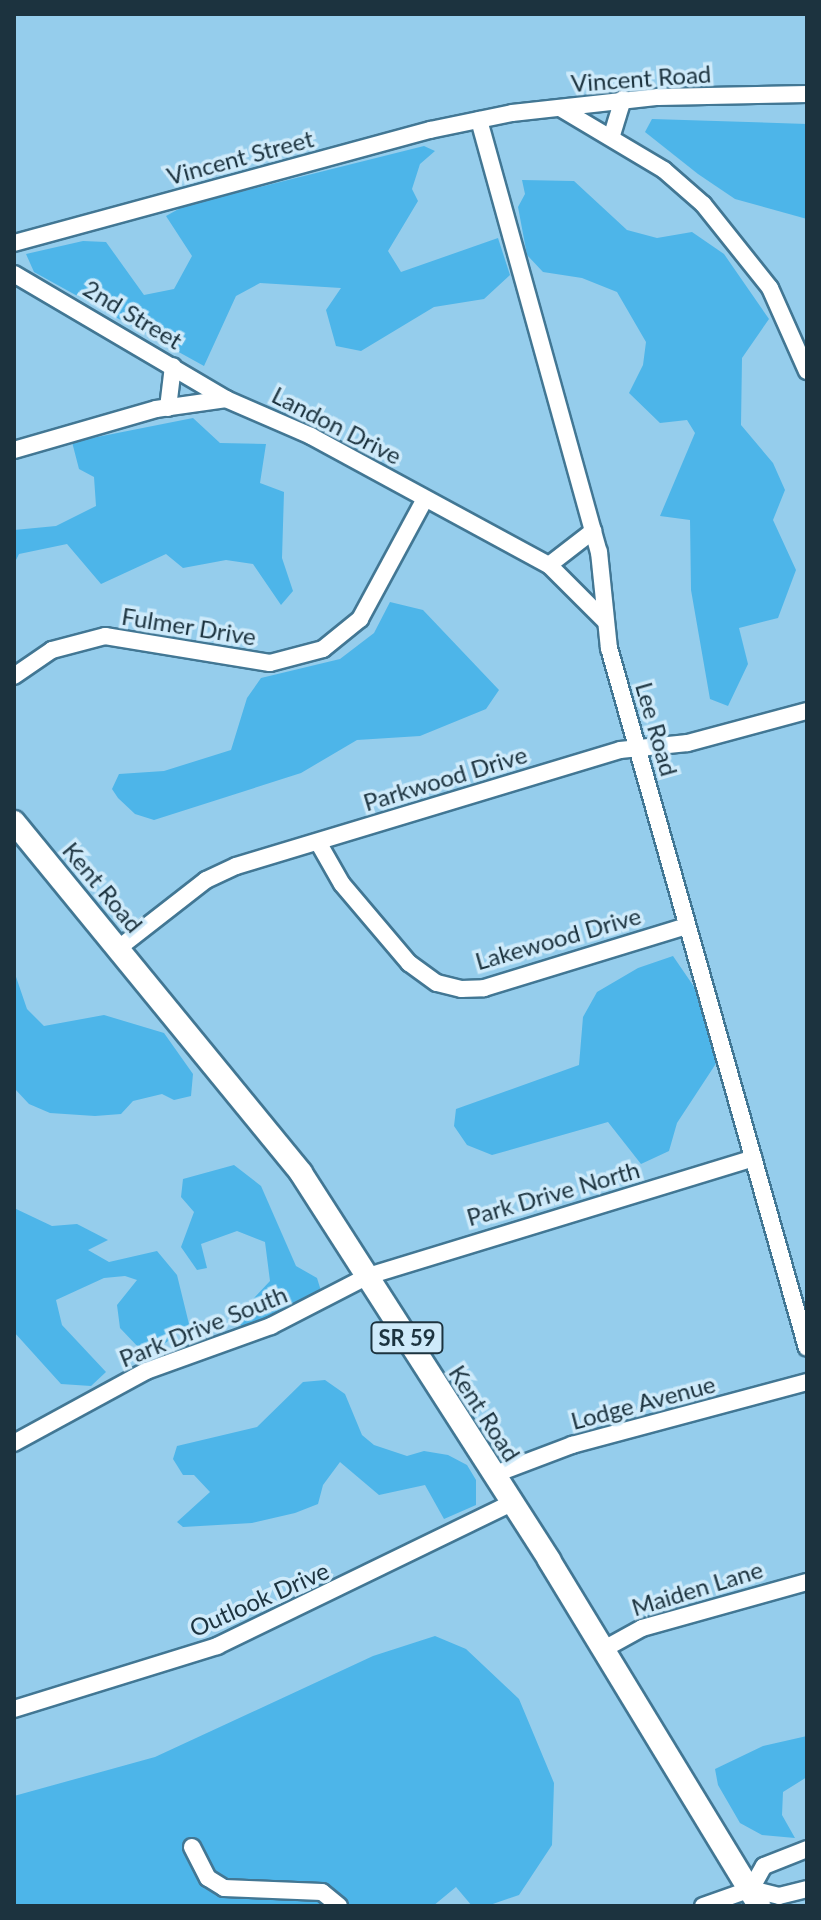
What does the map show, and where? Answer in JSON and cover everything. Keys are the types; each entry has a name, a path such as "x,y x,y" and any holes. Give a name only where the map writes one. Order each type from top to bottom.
{"main road":[{"name":"Kent Road","path":"14,822 281,1145 512,1503 755,1897"}],"street":[{"name":"Vincent Road","path":"479,120 623,99 807,94"},
{"path":"612,135 623,99"},
{"path":"560,108 612,135 674,178 728,231 781,307 807,371"},
{"name":"Vincent Street","path":"14,243 479,120"},
{"name":"Lee Road","path":"479,120 593,531 605,589 604,620 807,1348"},
{"name":"2nd Street","path":"14,274 226,399"},
{"path":"168,408 173,366"},
{"path":"14,450 168,408 226,399"},
{"name":"Landon Drive","path":"226,399 311,436 549,565 604,620"},
{"name":"Fulmer Drive","path":"14,676 52,650 105,636 151,640 259,662 292,660 323,649 360,619 425,499"},
{"path":"549,565 593,531"},
{"name":"Parkwood Drive","path":"120,947 206,880 318,842 640,748 688,743 807,711"},
{"name":"Lakewood Drive","path":"318,842 342,884 409,963 437,983 461,989 484,988 687,926"},
{"name":"Park Drive North","path":"368,1276 753,1158"},
{"name":"Park Drive South","path":"14,1443 146,1371 271,1326 368,1276"},
{"name":"Lodge Avenue","path":"493,1475 572,1445 807,1382"},
{"name":"Outlook Drive","path":"14,1709 228,1641 512,1503"},
{"name":"Maiden Lane","path":"604,1649 642,1628 807,1582"},
{"path":"192,1847 208,1878 224,1888 322,1892 339,1906"},
{"path":"755,1897 764,1866 807,1849"},
{"path":"703,1906 807,1889"}],"shaded area":[{"path":"652,119 807,124 807,219 735,199 645,132"},
{"path":"424,146 435,151 420,164 412,189 418,201 388,251 401,272 498,238 510,275 484,299 434,307 361,351 336,346 326,310 341,288 260,283 236,296 204,366 34,272 26,254 83,241 106,242 144,295 174,289 192,256 166,216 184,206"},
{"path":"522,180 574,181 627,230 657,238 692,232 724,254 769,319 742,358 741,425 773,463 785,490 773,520 796,570 778,618 739,628 748,664 728,706 710,699 691,590 690,520 660,516 695,433 687,420 660,423 629,393 643,365 646,342 617,292 582,278 543,272 527,255 518,207 525,194"},
{"path":"193,418 220,443 266,444 260,483 284,492 282,558 293,591 281,605 253,564 226,560 183,568 166,554 101,584 67,544 19,554 14,564 14,530 56,526 96,506 94,477 79,469 72,442"},
{"path":"390,602 423,610 499,690 486,709 420,736 357,740 301,773 154,820 135,814 118,798 112,789 119,774 164,771 231,750 247,698 261,678 340,659 374,633"},
{"path":"673,956 699,994 717,1062 677,1123 669,1151 641,1164 608,1122 492,1155 467,1145 454,1126 456,1109 579,1065 583,1017 597,992 638,968"},
{"path":"14,971 27,1009 44,1026 104,1015 164,1033 193,1074 191,1096 174,1100 162,1094 133,1101 121,1114 95,1116 50,1113 29,1104 14,1088"},
{"path":"234,1165 261,1186 296,1266 317,1278 322,1294 242,1331 238,1315 270,1281 265,1242 237,1231 201,1244 207,1268 197,1270 181,1247 194,1212 181,1197 183,1179"},
{"path":"14,1208 52,1226 77,1224 108,1240 88,1250 109,1262 157,1251 177,1275 189,1324 158,1349 140,1349 120,1328 117,1305 137,1280 125,1276 104,1278 56,1300 62,1325 106,1372 91,1386 61,1384 14,1332"},
{"path":"325,1380 345,1394 362,1435 374,1445 407,1456 424,1451 448,1455 467,1465 476,1480 476,1505 444,1519 425,1485 379,1495 340,1462 323,1485 318,1504 295,1513 252,1523 183,1527 177,1522 210,1492 194,1475 183,1475 173,1459 177,1446 257,1427 303,1382"},
{"path":"435,1636 466,1649 519,1699 554,1783 552,1845 519,1895 487,1906 472,1906 456,1887 433,1906 14,1906 14,1796 155,1757 373,1656"},
{"path":"807,1736 807,1777 783,1792 782,1815 795,1838 762,1835 740,1823 718,1785 715,1769 763,1746"}]}
